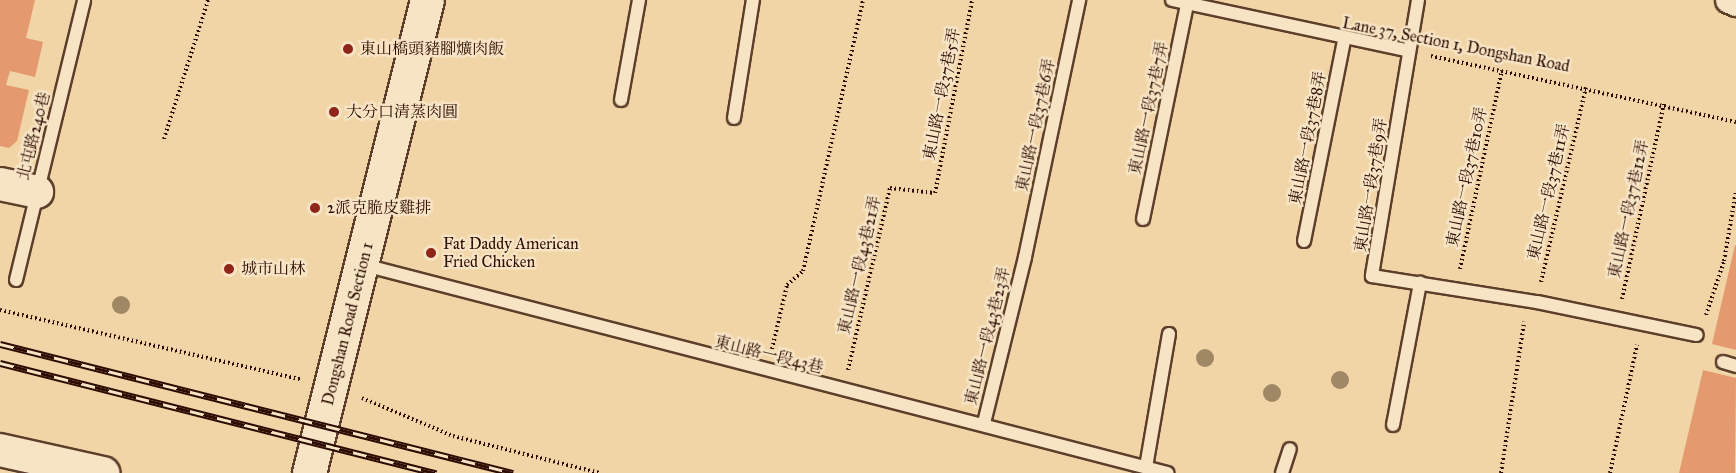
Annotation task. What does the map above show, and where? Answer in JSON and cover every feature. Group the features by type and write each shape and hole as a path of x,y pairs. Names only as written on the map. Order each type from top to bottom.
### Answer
{"main road":[{"name":"Dongshan Road Section 1","path":"315,471 427,0"}],"street":[{"path":"1729,0 1736,3"},
{"path":"0,184 37,192"},
{"path":"0,450 103,473"}],"lane":[{"name":"北屯路240巷","path":"16,280 84,0"},
{"path":"621,100 639,0"},
{"path":"734,118 753,0"},
{"name":"東山路一段37巷6弄","path":"1025,257 1079,0"},
{"name":"Lane 37, Section 1, Dongshan Road","path":"1172,0 1344,40 1409,51"},
{"path":"1409,51 1418,0"},
{"name":"東山路一段37巷7弄","path":"1143,219 1187,4"},
{"name":"東山路一段37巷8弄","path":"1304,241 1344,40"},
{"name":"東山路一段37巷9弄","path":"1409,51 1372,276 1420,283"},
{"name":"東山路一段43巷23弄","path":"984,423 1025,257"},
{"name":"東山路一段43巷","path":"364,265 766,373 984,423 1167,473"},
{"path":"1393,425 1420,283 1532,301 1697,335"},
{"path":"1146,467 1169,334"},
{"path":"1723,362 1736,366"},
{"path":"1282,473 1290,448"}],"path":[{"path":"164,139 208,0"},
{"path":"766,373 787,285 803,271 863,0"},
{"name":"東山路一段37巷5弄","path":"935,193 972,0"},
{"name":"Lane 37, Section 1, Dongshan Road","path":"1409,51 1736,120"},
{"name":"東山路一段37巷10弄","path":"1455,289 1502,70"},
{"name":"東山路一段37巷11弄","path":"1501,473 1532,301 1586,87"},
{"name":"東山路一段37巷12弄","path":"1617,319 1664,104"},
{"name":"東山路一段43巷21弄","path":"844,391 890,188 935,193"},
{"path":"1697,335 1715,296 1736,191"},
{"path":"1610,473 1641,324"}],"building":[{"path":"0,0 35,0 26,38 43,42 35,77 10,71 6,85 29,90 17,141 9,148 0,146"},
{"path":"1736,246 1736,350 1712,344"},
{"path":"1703,370 1736,378 1735,473 1679,473"}],"railway":[{"path":"0,344 513,473"},
{"path":"0,363 436,473"}],"place":[{"name":"東山橋頭豬腳爌肉飯","path":"348,49"},
{"name":"大分口清蒸肉圓","path":"334,112"},
{"name":"2派克脆皮雞排","path":"315,208"},
{"name":"Fat Daddy American Fried Chicken","path":"431,253"},
{"name":"城市山林","path":"229,269"}]}
